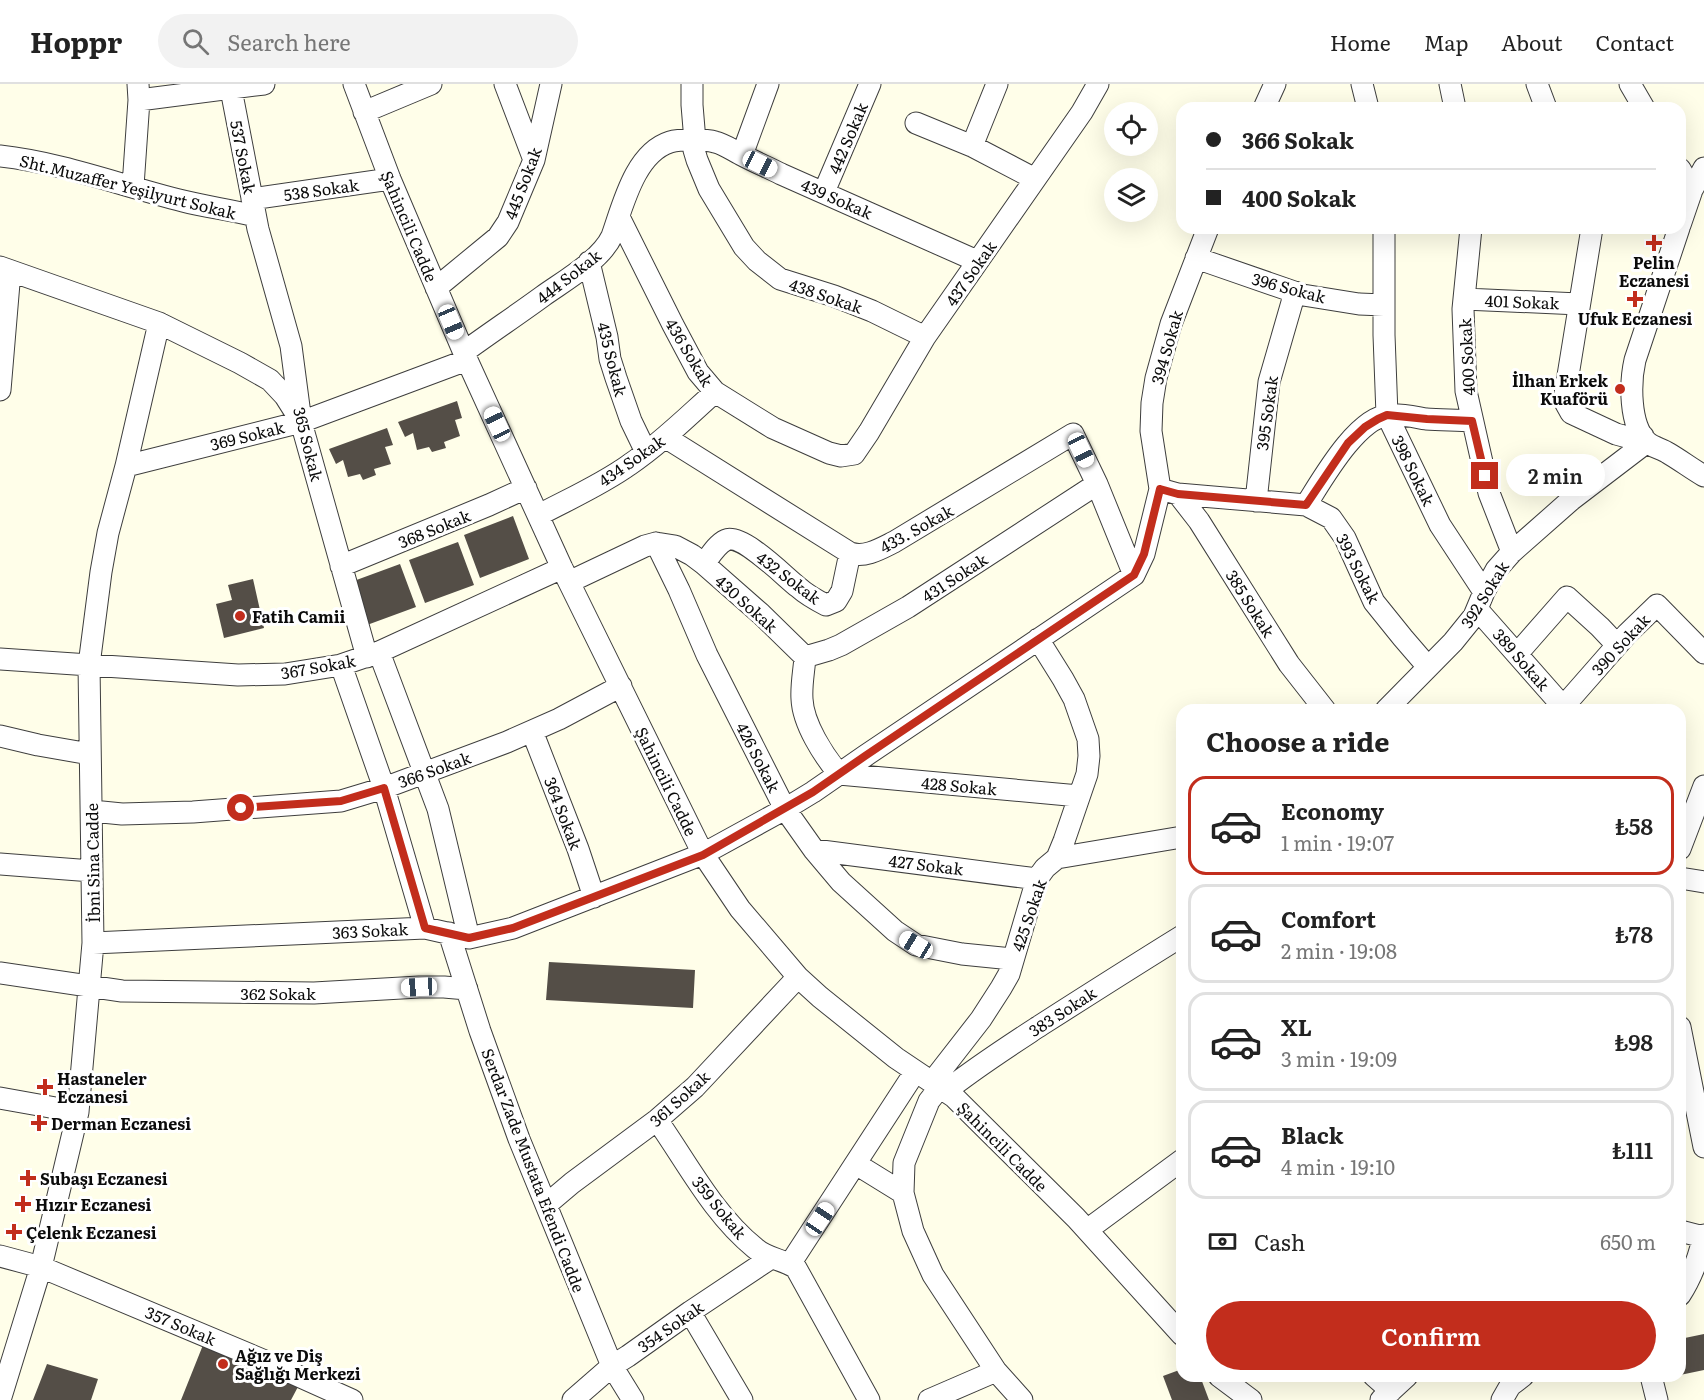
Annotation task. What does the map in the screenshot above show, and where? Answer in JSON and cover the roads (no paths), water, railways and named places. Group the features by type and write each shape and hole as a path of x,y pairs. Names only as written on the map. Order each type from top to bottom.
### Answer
{"street":[{"path":"133,186 139,92 264,84"},
{"name":"Şahincili Cadde","path":"354,84 390,179 466,356 566,575 703,855 740,909 798,977 896,1058 938,1086 1087,1230 1176,1328"},
{"path":"364,112 431,84"},
{"path":"505,84 534,160"},
{"name":"445 Sokak","path":"436,288 498,237 508,222 534,160 550,84"},
{"name":"438 Sokak","path":"692,84 696,160 709,189 744,247 780,279 872,311 925,337"},
{"path":"742,155 768,84"},
{"name":"442 Sokak","path":"824,192 870,84"},
{"path":"972,146 997,84"},
{"name":"437 Sokak","path":"841,456 854,454 860,446 925,337 1082,112 1098,84"},
{"path":"1267,102 1275,84"},
{"path":"1362,84 1366,102"},
{"path":"1450,84 1454,102"},
{"path":"1537,84 1544,102"},
{"path":"1630,84 1640,102"},
{"name":"537 Sokak","path":"231,87 255,215"},
{"path":"916,123 972,146 1035,179"},
{"name":"439 Sokak","path":"695,141 706,140 718,143 978,261"},
{"name":"444 Sokak","path":"466,356 589,262 609,242 631,182 654,150 669,142 695,141"},
{"name":"Sht.Muzaffer Yeşilyurt Sokak","path":"0,156 57,167 184,201 255,215"},
{"path":"1686,190 1704,168"},
{"name":"538 Sokak","path":"255,215 390,179"},
{"name":"365 Sokak","path":"255,215 291,346 301,422 341,566 373,655 438,809 459,935"},
{"name":"436 Sokak","path":"619,217 698,372 715,392 773,428 841,456"},
{"name":"394 Sokak","path":"1134,575 1169,492 1152,431 1152,403 1156,378 1171,324 1206,234"},
{"name":"398 Sokak","path":"1384,234 1387,415 1440,525 1481,600"},
{"name":"400 Sokak","path":"1470,234 1463,309 1466,391 1489,493 1512,552"},
{"path":"1591,234 1565,394 1566,404 1571,413 1616,434 1645,439"},
{"path":"1678,234 1635,360 1631,395 1637,427 1645,439 1704,476"},
{"name":"396 Sokak","path":"1196,258 1295,292 1359,304 1384,305"},
{"name":"435 Sokak","path":"589,262 610,359 626,410 646,452"},
{"path":"0,390 3,270 159,323 240,363 270,380 285,396 301,422"},
{"name":"395 Sokak","path":"1256,501 1269,381 1295,292"},
{"name":"401 Sokak","path":"1464,299 1579,303"},
{"name":"İbni Sina Cadde","path":"0,1400 41,1267 78,1112 93,943 89,665 108,533 159,323"},
{"name":"369 Sokak","path":"126,466 301,422 466,356"},
{"name":"434 Sokak","path":"539,515 604,481 629,465 665,437 715,392"},
{"path":"1169,492 1306,505 1348,443 1365,427 1387,415 1472,421"},
{"name":"433. Sokak","path":"850,553 858,556 867,554 894,542 1074,434 1097,484"},
{"path":"665,437 850,553"},
{"name":"392 Sokak","path":"1392,704 1453,642 1474,616 1496,570 1512,552 1645,439"},
{"path":"1097,484 1134,575"},
{"name":"431 Sokak","path":"805,657 841,645 908,607 1097,484"},
{"name":"368 Sokak","path":"341,566 526,488"},
{"name":"385 Sokak","path":"1169,492 1199,521 1289,664 1320,704"},
{"name":"393 Sokak","path":"1306,505 1331,518 1345,538 1374,602 1428,667"},
{"name":"432 Sokak","path":"704,564 719,545 727,539 735,539 814,599 826,605 836,601 842,591 850,553"},
{"path":"566,575 656,543"},
{"name":"430 Sokak","path":"656,543 675,546 704,564 761,614 805,657"},
{"name":"426 Sokak","path":"656,543 707,655 785,809 814,850 841,882 895,931 916,945 962,954 1012,959"},
{"name":"367 Sokak","path":"0,659 238,675 285,674 341,665 373,655 566,575"},
{"name":"363 Sokak","path":"93,943 425,928 459,935 513,928 703,855 785,809 1134,575"},
{"path":"1517,654 1567,597 1617,645"},
{"name":"389 Sokak","path":"1481,600 1517,654 1561,704"},
{"name":"390 Sokak","path":"1568,704 1617,645 1657,605 1704,653"},
{"name":"425 Sokak","path":"938,1086 1008,974 1037,879 1057,858 1087,774 1088,739 1074,699 1038,639"},
{"path":"805,657 801,701 805,718 829,762 839,774"},
{"path":"341,665 384,788 425,928"},
{"name":"366 Sokak","path":"92,812 122,814 193,812 341,801 384,788 532,731 621,687"},
{"name":"364 Sokak","path":"532,731 574,837 594,897"},
{"path":"0,736 90,754"},
{"name":"428 Sokak","path":"839,774 1079,796"},
{"path":"1686,833 1704,786"},
{"path":"1057,858 1176,838"},
{"name":"427 Sokak","path":"814,850 1037,879"},
{"path":"0,864 92,871"},
{"path":"1686,879 1704,882"},
{"name":"Serdar Zade Mustata Efendi Cadde","path":"459,935 467,989 512,1118 612,1365 633,1400"},
{"name":"383 Sokak","path":"938,1086 963,1077 1103,984 1176,940"},
{"name":"362 Sokak","path":"0,974 122,991 314,993 444,987 467,989"},
{"name":"361 Sokak","path":"546,1204 657,1120 695,1087 798,977"},
{"path":"1686,1081 1688,1099 1704,1147"},
{"path":"938,1086 929,1101 904,1163 903,1193 913,1231 933,1275 996,1371 1023,1400"},
{"name":"354 Sokak","path":"573,1400 612,1365 690,1312 781,1261 856,1164 938,1086"},
{"path":"0,1098 78,1112"},
{"name":"359 Sokak","path":"657,1120 718,1210 735,1230 756,1250 781,1261 800,1274 869,1400"},
{"path":"856,1164 903,1193"},
{"path":"1087,1230 1176,1164"},
{"path":"1686,1232 1704,1236 1686,1286"},
{"name":"357 Sokak","path":"0,1256 41,1267 265,1361 322,1394 352,1400"},
{"path":"690,1312 742,1400"},
{"path":"930,1400 996,1371"},
{"path":"1227,1382 1251,1400"},
{"path":"1378,1382 1386,1395 1400,1382"},
{"path":"1502,1400 1510,1386 1515,1382"},
{"path":"1652,1382 1657,1400"}],"place":[{"name":"Pelin Eczanesi","path":"1654,243"},
{"name":"Ufuk Eczanesi","path":"1635,299"},
{"name":"İlhan Erkek Kuaförü","path":"1620,389"},
{"name":"Fatih Camii","path":"240,616"},
{"name":"Hastaneler Eczanesi","path":"45,1087"},
{"name":"Derman Eczanesi","path":"39,1123"},
{"name":"Subaşı Eczanesi","path":"28,1178"},
{"name":"Hızır Eczanesi","path":"23,1204"},
{"name":"Çelenk Eczanesi","path":"14,1232"},
{"name":"Ağız ve Diş Sağlığı Merkezi","path":"223,1364"}]}
